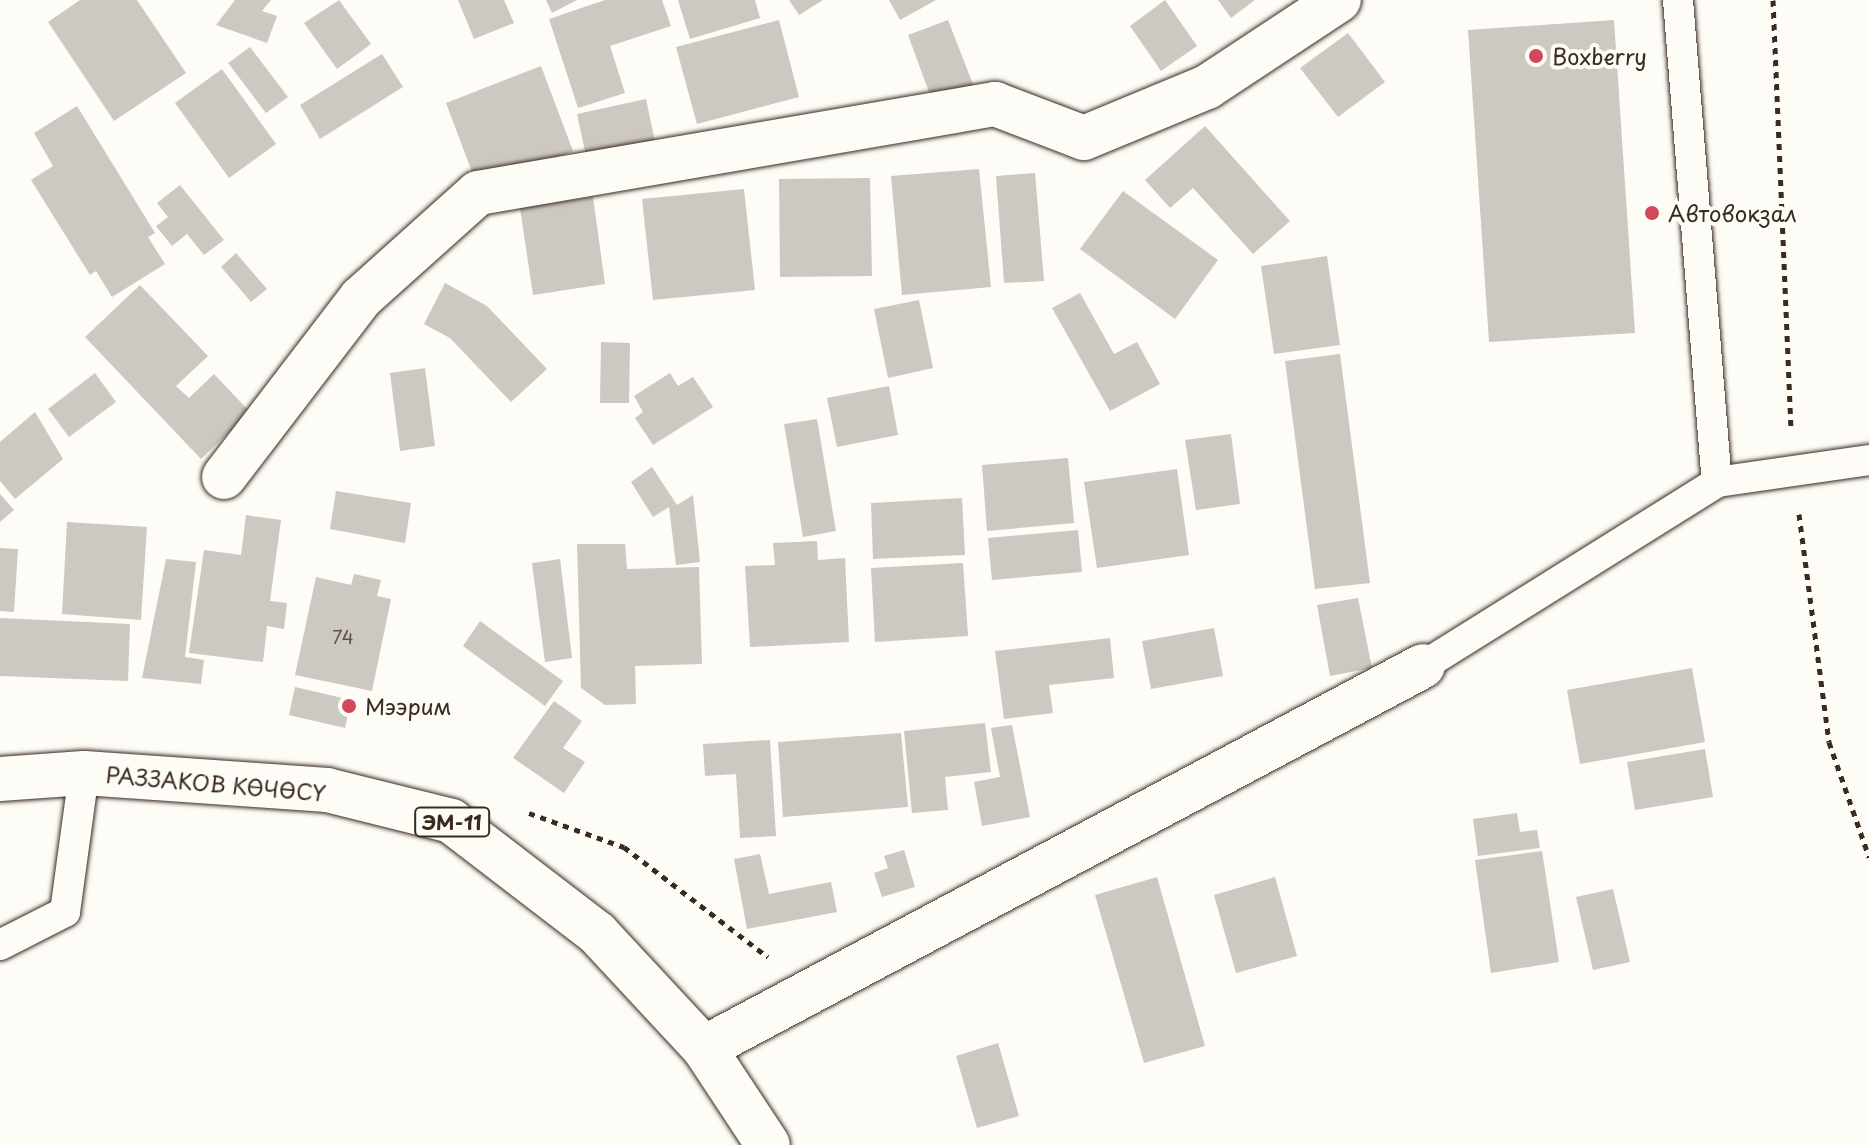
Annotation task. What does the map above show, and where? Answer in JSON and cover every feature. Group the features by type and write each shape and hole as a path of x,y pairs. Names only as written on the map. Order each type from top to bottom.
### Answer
{"main road":[{"path":"224,477 361,298 478,193 995,104 1084,138 1207,87 1339,0"},
{"path":"704,1048 1423,666"},
{"name":"РАЗЗАКОВ КӨЧӨСҮ","path":"0,779 84,773 327,790 451,821 597,933 704,1048 768,1145"}],"lane":[{"path":"1678,0 1717,482"},
{"path":"1423,666 1717,482 1869,460"},
{"path":"0,945 65,912 84,773"}],"building":[{"path":"80,0 137,0 186,73 114,121 48,22"},
{"path":"235,0 271,0 262,11 277,16 267,43 216,25"},
{"path":"339,0 371,44 337,69 304,23"},
{"path":"458,0 504,0 514,23 474,39"},
{"path":"546,0 577,0 552,13"},
{"path":"605,0 662,0 671,26 610,46 625,93 578,108 549,19"},
{"path":"678,0 755,0 760,18 690,39"},
{"path":"789,0 823,0 799,15"},
{"path":"889,0 936,0 900,20"},
{"path":"1165,0 1197,46 1161,71 1130,26"},
{"path":"1218,0 1255,0 1231,18"},
{"path":"779,20 799,97 697,124 676,47"},
{"path":"948,20 974,87 933,103 908,35"},
{"path":"1614,20 1635,333 1489,342 1468,30"},
{"path":"1348,33 1385,82 1338,117 1300,68"},
{"path":"250,47 288,97 266,113 228,63"},
{"path":"382,54 403,87 320,139 300,105"},
{"path":"541,66 573,151 478,188 446,103"},
{"path":"222,69 276,144 229,178 175,103"},
{"path":"646,99 657,151 588,165 577,114"},
{"path":"77,106 155,233 148,237 165,264 112,297 96,271 90,275 31,180 53,166 34,133"},
{"path":"1205,126 1290,221 1253,254 1193,188 1170,208 1145,180"},
{"path":"979,169 991,287 902,295 891,176"},
{"path":"1035,173 1044,281 1004,283 996,176"},
{"path":"870,178 872,276 780,277 779,179"},
{"path":"180,185 224,240 204,255 187,234 172,246 156,226 168,217 157,203"},
{"path":"744,189 755,290 653,300 642,199"},
{"path":"1123,191 1218,260 1175,319 1080,249"},
{"path":"593,197 605,284 533,295 520,208"},
{"path":"236,253 267,289 251,302 221,267"},
{"path":"1327,256 1340,345 1274,354 1261,266"},
{"path":"445,283 487,306 547,369 511,402 450,338 424,324"},
{"path":"140,285 208,356 176,386 189,398 214,374 250,412 201,459 85,337"},
{"path":"1080,293 1114,354 1137,342 1160,384 1110,411 1052,308"},
{"path":"919,300 933,368 888,378 874,309"},
{"path":"601,342 630,343 629,403 600,403"},
{"path":"1340,354 1370,583 1315,589 1285,361"},
{"path":"425,368 435,446 400,451 390,373"},
{"path":"95,373 116,402 69,437 48,409"},
{"path":"670,373 678,386 693,377 713,407 653,445 635,418 643,412 634,396"},
{"path":"889,386 898,435 837,447 827,398"},
{"path":"35,412 63,459 15,499 0,481 0,442"},
{"path":"817,419 836,531 803,537 784,424"},
{"path":"1231,434 1240,504 1196,510 1185,440"},
{"path":"1068,458 1074,523 987,531 982,465"},
{"path":"652,467 677,505 693,495 700,562 676,565 669,507 653,517 631,482"},
{"path":"1177,469 1189,555 1097,568 1084,482"},
{"path":"336,491 411,503 405,543 330,529"},
{"path":"0,494 14,510 0,522"},
{"path":"962,498 965,555 873,559 871,503"},
{"path":"246,515 281,520 270,601 287,603 284,629 267,626 263,662 189,653 204,550 241,555"},
{"path":"67,522 147,527 141,620 62,614"},
{"path":"1078,530 1082,572 992,580 988,538"},
{"path":"817,541 818,560 845,558 849,642 750,647 745,566 775,565 773,543"},
{"path":"577,544 625,544 627,569 699,567 702,664 635,666 636,704 605,705 581,688"},
{"path":"0,548 18,549 14,612 0,611"},
{"path":"166,559 196,562 185,657 204,660 201,684 142,678"},
{"path":"560,559 572,658 545,662 532,563"},
{"path":"963,563 968,636 875,642 871,568"},
{"path":"354,574 381,580 377,596 391,599 372,691 295,675 316,577 351,585"},
{"path":"1358,598 1372,668 1330,676 1317,605"},
{"path":"0,618 130,624 128,681 0,676"},
{"path":"480,621 563,681 545,706 463,646"},
{"path":"1214,628 1223,676 1151,689 1142,641"},
{"path":"1110,638 1114,678 1049,685 1053,713 1004,719 995,651"},
{"path":"1692,668 1705,742 1580,764 1567,690"},
{"path":"295,687 351,700 345,728 289,715"},
{"path":"554,701 582,721 563,748 585,762 564,793 513,758"},
{"path":"985,723 991,772 945,777 948,810 912,813 904,731"},
{"path":"1012,725 1030,817 982,826 974,782 1000,777 991,728"},
{"path":"901,733 908,807 783,817 778,742"},
{"path":"770,740 776,836 740,838 736,774 705,776 703,744"},
{"path":"1705,749 1713,797 1635,810 1627,762"},
{"path":"1517,813 1520,832 1537,830 1540,848 1478,856 1473,819"},
{"path":"904,850 915,887 882,897 874,873 888,868 884,856"},
{"path":"1542,851 1559,962 1491,973 1475,860"},
{"path":"760,854 769,894 831,882 837,912 747,929 734,859"},
{"path":"1157,877 1205,1046 1144,1063 1095,895"},
{"path":"1275,877 1297,956 1236,973 1214,895"},
{"path":"1613,889 1630,962 1593,970 1576,897"},
{"path":"998,1043 1019,1116 977,1128 956,1056"}],"place":[{"name":"Boxberry","path":"1536,56"},
{"name":"Автовокзал","path":"1652,213"},
{"name":"Мээрим","path":"349,706"}]}
